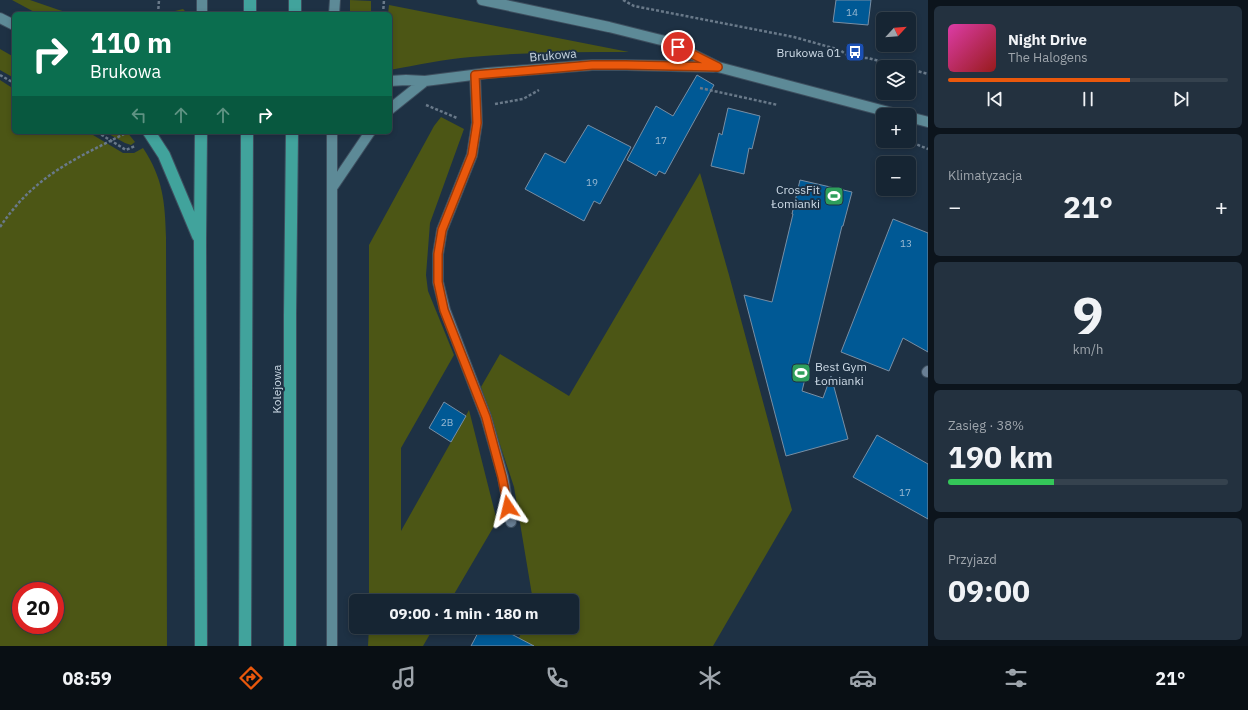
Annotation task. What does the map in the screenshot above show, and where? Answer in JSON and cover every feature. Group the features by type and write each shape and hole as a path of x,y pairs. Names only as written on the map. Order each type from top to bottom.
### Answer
{"highway":[{"path":"250,0 250,12"},
{"path":"295,0 295,12"},
{"path":"150,134 164,155 200,240"},
{"path":"201,134 201,646"},
{"path":"245,646 247,134"},
{"name":"Kolejowa","path":"290,646 290,315 292,134"}],"street":[{"path":"202,0 202,12"},
{"path":"334,12 335,0"},
{"name":"Brukowa","path":"482,0 609,27 665,41 718,67 876,109"},
{"path":"0,18 12,25"},
{"name":"Brukowa","path":"392,81 425,81 475,75 592,65 718,67"},
{"path":"392,107 425,81"},
{"path":"916,119 928,122"},
{"path":"332,134 332,646"},
{"path":"332,188 369,134"}],"lane":[{"path":"475,75 477,117 472,155 442,230 438,254 438,282 444,310 486,417 502,477 511,522"}],"path":[{"path":"158,12 159,0"},
{"path":"382,12 384,0"},
{"path":"623,0 634,6 794,37 840,50 847,55 876,60"},
{"path":"916,71 928,74"},
{"path":"0,75 12,82"},
{"path":"698,87 782,106"},
{"path":"420,109 426,105 458,118 489,115 491,105 523,99 540,89"},
{"path":"100,134 126,150 140,144"},
{"path":"0,227 10,212 27,193 47,176 68,163 124,134"},
{"path":"916,144 928,149"}],"green space":[{"path":"12,0 30,0 66,12 34,12"},
{"path":"350,0 371,1 371,12 350,12"},
{"path":"389,5 629,52 491,55 430,62 392,70 392,12 388,12"},
{"path":"183,9 186,12 171,12"},
{"path":"0,49 12,56 12,77 0,70"},
{"path":"0,80 12,88 12,134 91,134 123,153 134,153 143,148 155,170 162,191 166,237 167,646 0,646"},
{"path":"441,117 464,129 430,223 426,275 428,291 454,355 401,448 401,531 469,410 497,521 454,594 369,594 369,245 434,126"},
{"path":"109,134 129,134 135,142 131,145"},
{"path":"700,173 792,510 713,646 514,646 521,634 579,634 579,594 532,594 514,487 481,387 500,354 569,396"},
{"path":"369,634 430,634 423,646 368,646"}],"building":[{"path":"836,0 871,0 868,25 833,22"},
{"path":"697,75 714,85 665,174 659,171 656,176 627,160 656,106 673,116"},
{"path":"728,108 760,116 752,149 749,148 744,174 711,166 719,133 722,135"},
{"path":"588,125 631,147 600,204 594,201 584,221 525,189 545,153 565,163"},
{"path":"800,180 852,192 842,226 802,391 823,398 831,376 848,439 786,456 744,295 772,302"},
{"path":"893,219 928,233 928,352 903,338 889,371 841,352"},
{"path":"444,402 466,416 451,442 429,428"},
{"path":"877,435 928,464 928,519 853,477"},
{"path":"477,634 511,634 534,646 471,646"}],"place":[{"name":"Brukowa 01","path":"855,52"},
{"name":"CrossFit Łomianki","path":"834,196"},
{"name":"Best Gym Łomianki","path":"801,373"}],"route":[{"path":"508,507 502,477 486,417 444,310 438,282 438,254 442,230 472,155 477,123 475,75 592,65 718,67 678,47"}]}
